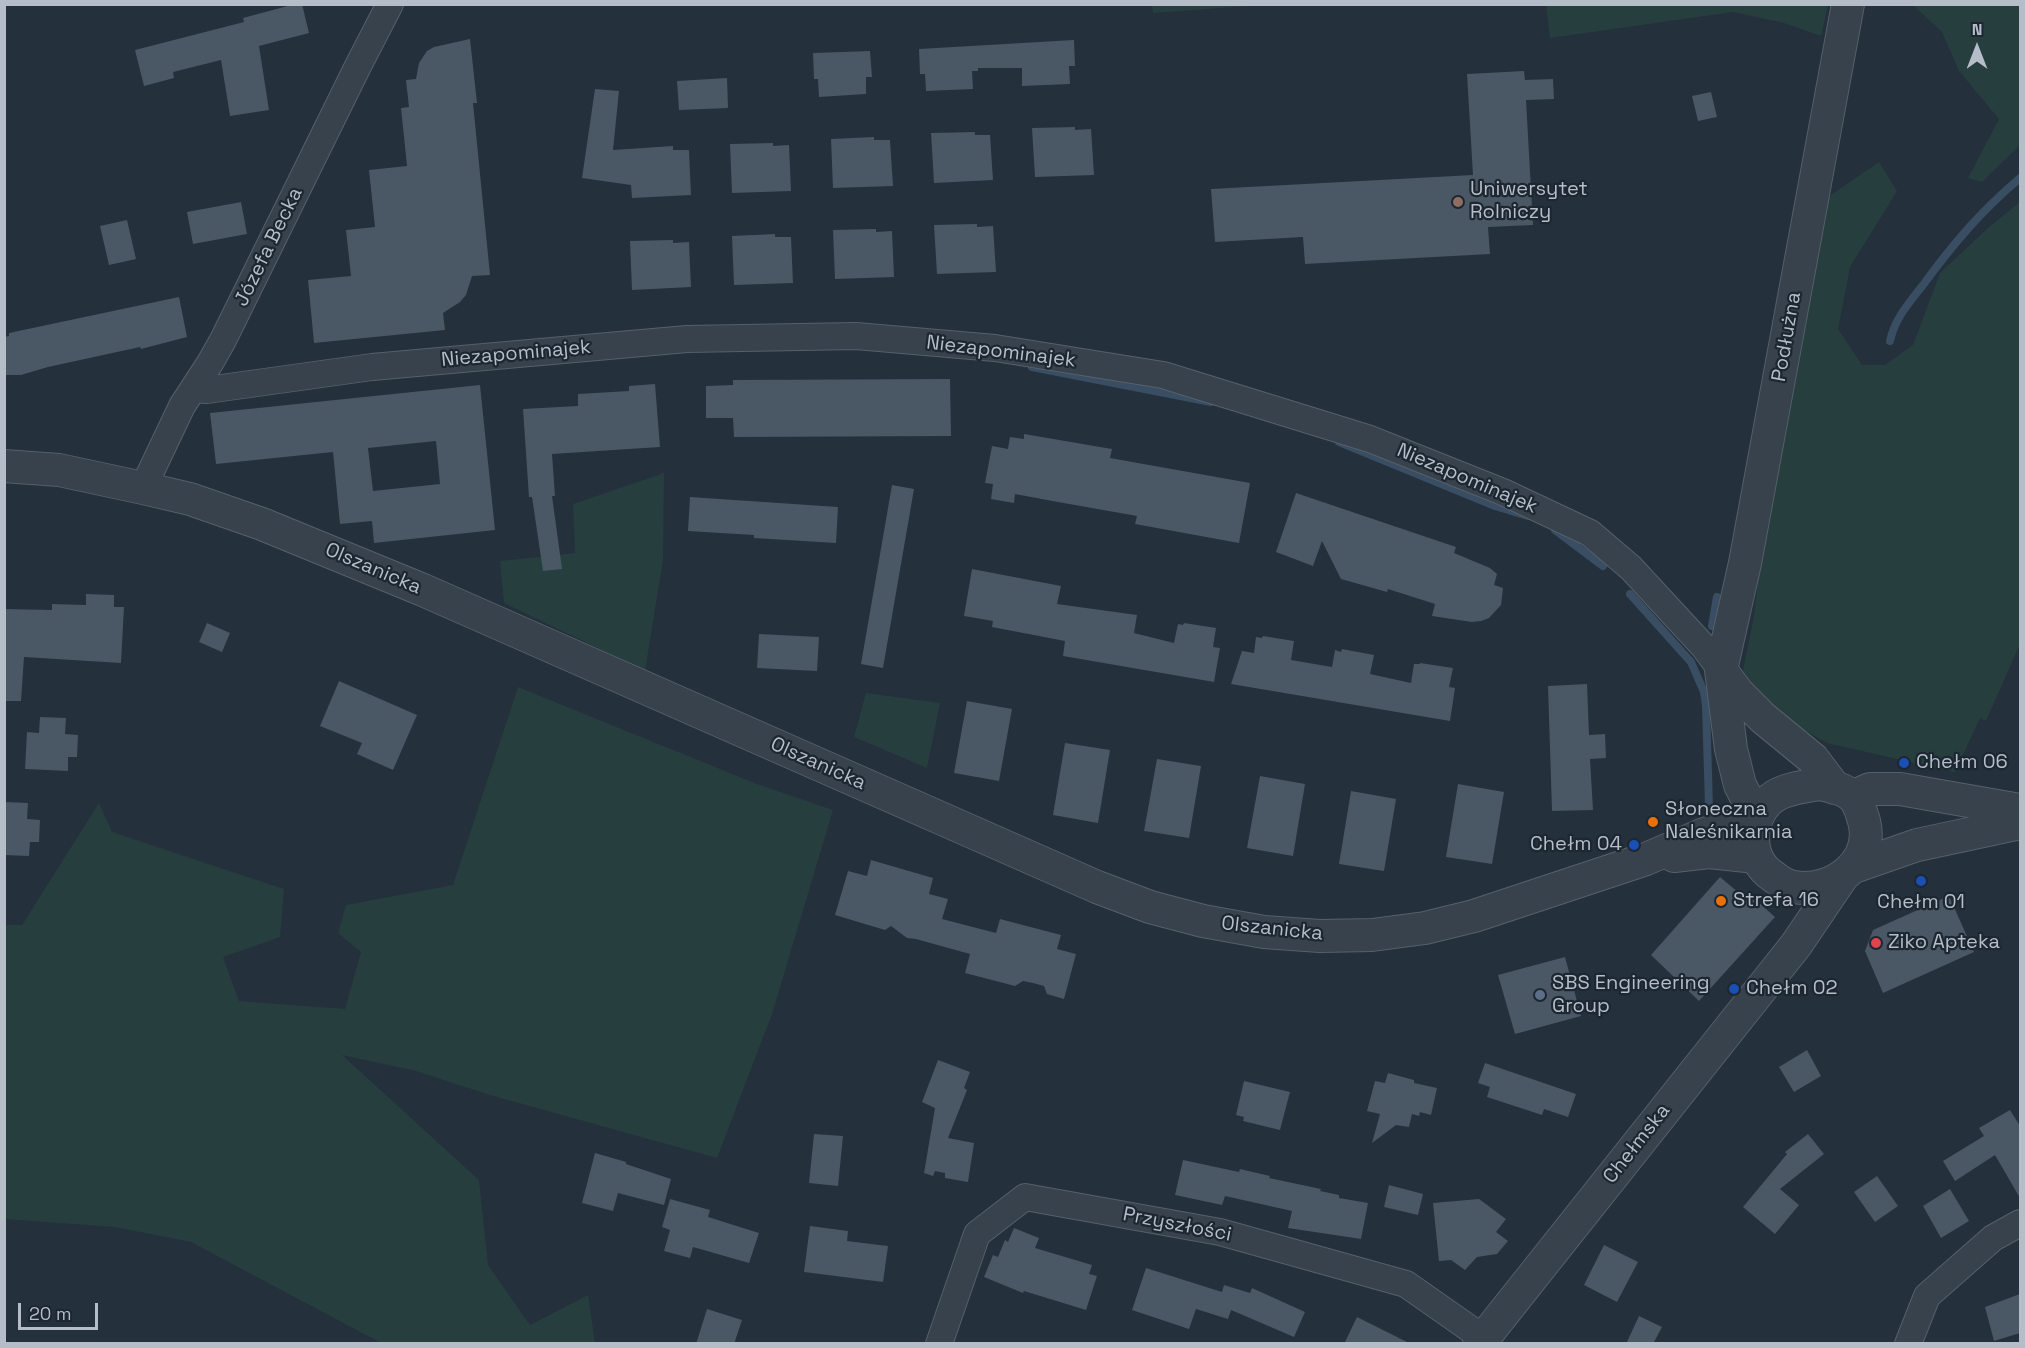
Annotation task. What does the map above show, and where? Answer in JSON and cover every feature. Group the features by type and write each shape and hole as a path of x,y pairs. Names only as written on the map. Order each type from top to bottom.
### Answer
{"street":[{"name":"Józefa Becka","path":"143,488 183,406 223,340 390,4"},
{"name":"Podłużna","path":"1756,820 1740,785 1731,748 1721,670 1745,562 1848,4"},
{"name":"Niezapominajek","path":"194,389 207,390 372,367 678,340 856,336 995,348 1164,375 1370,439 1503,492 1590,533 1631,568 1704,647 1721,670"},
{"name":"Olszanicka","path":"4,466 59,470 143,488 201,503 262,524 423,590 1097,887 1149,907 1203,921 1264,932 1320,936 1372,935 1425,928 1474,916 1646,859 1704,834 1756,820"},
{"path":"1721,670 1738,693 1771,725 1813,759 1862,814 1866,828 1863,849 1848,872"},
{"path":"2020,810 1900,789 1844,792 1819,784 1790,789 1774,796 1762,807 1752,833 1756,857 1762,868 1791,887 1804,888 1818,886 1917,845 2020,823"},
{"name":"Olszanicka","path":"1646,859 1709,852 1756,857"},
{"name":"Chełmska","path":"1481,1341 1796,945 1848,872"},
{"path":"1779,880 1796,901 1800,918 1796,945"},
{"name":"Przyszłości","path":"939,1344 977,1234 1025,1197 1220,1232 1406,1284 1481,1341"},
{"path":"1908,1344 1927,1296 1993,1238 2020,1223"}],"green space":[{"path":"1152,4 1262,4 1262,5 1153,13"},
{"path":"1546,4 1828,5 1821,36 1784,23 1733,12 1550,38"},
{"path":"1913,5 2020,5 2020,145 1982,182 1968,178 1999,119 1959,71 1942,32"},
{"path":"1879,162 1897,191 1850,267 1838,329 1862,365 1885,365 1913,345 1940,273 1989,227 2020,202 2020,644 1986,721 1980,718 1955,772 1827,743 1790,722 1742,676 1754,616 1767,500 1828,197"},
{"path":"664,473 663,560 645,671 504,603 500,561 575,553 573,504"},
{"path":"518,687 757,784 833,810 772,1014 717,1158 490,1095 416,1071 342,1055 479,1180 488,1265 530,1325 588,1295 595,1343 381,1343 191,1242 115,1227 5,1219 5,925 22,925 99,803 112,832 284,889 280,937 223,957 239,1001 345,1009 361,952 338,933 346,905 453,885"},
{"path":"866,693 940,703 927,768 854,737"}],"building":[{"path":"302,4 309,33 259,46 269,110 230,116 221,60 173,72 174,78 144,86 135,50 244,22 243,18"},
{"path":"470,39 477,103 473,103 490,275 472,276 466,295 460,302 443,313 445,330 314,343 308,280 351,276 346,230 375,227 369,170 407,166 401,108 409,107 406,80 416,79 419,63 427,51 434,47"},
{"path":"1074,40 1075,66 1069,66 1070,84 1022,86 1022,68 978,68 978,71 972,71 973,89 926,91 925,74 920,74 919,49"},
{"path":"870,51 872,77 866,77 866,94 819,97 818,79 814,79 813,53"},
{"path":"1524,71 1525,80 1553,79 1554,99 1526,100 1533,225 1488,227 1490,254 1305,264 1303,237 1215,242 1211,189 1473,175 1467,74"},
{"path":"727,78 728,108 679,110 677,81"},
{"path":"595,89 619,91 613,150 673,146 673,150 689,150 691,195 632,198 631,185 582,178"},
{"path":"1711,92 1717,117 1698,121 1692,96"},
{"path":"1075,127 1075,130 1091,129 1094,175 1035,177 1032,128"},
{"path":"975,132 975,135 990,135 993,180 934,183 931,133"},
{"path":"874,137 874,140 890,140 893,186 833,188 831,139"},
{"path":"773,143 773,146 789,145 791,191 732,193 730,144"},
{"path":"241,202 247,234 193,244 187,212"},
{"path":"127,220 136,259 109,265 100,226"},
{"path":"977,224 977,227 993,226 996,272 937,274 934,225"},
{"path":"876,229 876,232 892,231 894,277 835,279 833,230"},
{"path":"775,234 775,237 791,237 793,283 734,285 732,236"},
{"path":"673,240 673,243 689,242 691,287 632,290 630,241"},
{"path":"179,297 187,337 21,375 4,375 4,337 9,336 9,333"},
{"path":"950,379 951,436 734,437 733,418 706,418 706,386 733,385 733,380"},
{"path":"655,384 660,447 552,454 555,496 552,496 562,569 543,571 532,497 529,497 523,409 578,406 578,394 629,391 629,386"},
{"path":"480,385 495,530 374,543 372,521 340,524 333,452 216,464 210,413","holes":["436,441 440,484 373,491 368,448"]},
{"path":"1024,434 1112,449 1110,458 1250,483 1239,543 1135,524 1137,516 1015,494 1014,503 991,499 993,484 985,483 992,446 1008,449 1010,437 1024,439"},
{"path":"892,485 914,489 883,668 861,664"},
{"path":"1296,493 1456,547 1454,553 1490,568 1497,574 1494,585 1503,588 1501,605 1489,618 1481,621 1472,622 1432,616 1435,604 1388,589 1387,592 1341,579 1322,541 1313,566 1276,552"},
{"path":"690,497 838,507 836,543 688,531"},
{"path":"972,569 1061,586 1057,604 1137,615 1134,633 1174,643 1178,624 1216,628 1213,647 1220,648 1214,682 1063,656 1065,641 992,627 993,621 964,616"},
{"path":"86,594 114,595 114,607 124,607 121,663 24,657 21,701 4,701 4,609 52,610 52,604 86,605"},
{"path":"207,623 230,633 222,652 199,642"},
{"path":"759,634 819,637 817,671 757,668"},
{"path":"1263,636 1294,641 1291,660 1332,667 1335,650 1341,652 1342,649 1374,655 1370,674 1411,683 1414,664 1453,668 1449,687 1455,688 1450,721 1231,684 1242,651 1254,653 1256,637 1262,638"},
{"path":"339,681 417,715 393,770 357,754 362,743 320,726"},
{"path":"1587,684 1589,735 1605,734 1606,758 1590,759 1593,810 1552,811 1548,686"},
{"path":"967,701 1012,709 999,781 954,773"},
{"path":"40,717 66,718 65,734 78,735 77,757 68,757 68,771 25,769 27,732 39,733"},
{"path":"1065,743 1110,750 1098,823 1053,815"},
{"path":"1157,759 1201,766 1189,838 1144,831"},
{"path":"1260,776 1305,784 1293,856 1247,848"},
{"path":"1458,784 1504,792 1492,864 1446,857"},
{"path":"1351,791 1396,799 1384,871 1339,864"},
{"path":"4,802 28,803 27,819 40,820 39,842 30,842 29,856 4,855"},
{"path":"871,860 933,878 929,894 948,899 942,919 996,933 1000,919 1061,935 1057,949 1076,954 1064,999 1047,994 1044,986 1033,983 1023,981 1015,986 965,973 970,954 907,938 891,926 885,930 835,915 848,871 867,876"},
{"path":"1720,877 1745,898 1749,894 1775,917 1699,1001 1651,955"},
{"path":"1949,896 1974,952 1883,993 1865,951 1873,930"},
{"name":"SBS Engineering Group","path":"1565,957 1581,1016 1515,1034 1498,975"},
{"path":"1807,1050 1821,1076 1794,1092 1779,1067"},
{"path":"938,1060 970,1072 964,1088 967,1090 948,1138 974,1143 968,1182 945,1178 945,1173 935,1171 933,1176 924,1173 935,1108 922,1102"},
{"path":"1485,1063 1576,1094 1568,1117 1544,1109 1542,1115 1487,1097 1490,1087 1478,1083"},
{"path":"1388,1073 1414,1080 1414,1083 1437,1088 1431,1115 1420,1112 1419,1116 1412,1114 1409,1127 1396,1125 1372,1143 1380,1114 1367,1111 1375,1081 1385,1083"},
{"path":"1244,1081 1290,1092 1280,1130 1243,1121 1244,1117 1236,1115"},
{"path":"2010,1110 2020,1126 2020,1198 1995,1155 1955,1181 1943,1161 1984,1136 1979,1128"},
{"path":"814,1134 843,1136 838,1186 809,1183"},
{"path":"1808,1134 1824,1154 1780,1189 1799,1205 1775,1234 1743,1207 1787,1154 1785,1152"},
{"path":"595,1153 671,1179 664,1205 618,1193 613,1211 582,1203"},
{"path":"1183,1160 1239,1172 1240,1169 1321,1189 1320,1191 1339,1195 1339,1198 1368,1203 1361,1239 1288,1228 1292,1211 1225,1196 1222,1205 1175,1195"},
{"path":"1877,1176 1898,1206 1875,1222 1854,1192"},
{"path":"1389,1185 1423,1194 1418,1215 1384,1207"},
{"path":"1950,1189 1969,1221 1941,1238 1923,1206"},
{"path":"670,1199 710,1210 708,1217 759,1233 749,1263 693,1247 690,1258 664,1251 670,1230 662,1227"},
{"path":"1479,1199 1506,1219 1496,1232 1508,1241 1497,1254 1477,1257 1465,1270 1451,1260 1439,1261 1433,1203"},
{"path":"810,1226 848,1231 847,1241 888,1246 883,1282 804,1272"},
{"path":"1014,1228 1039,1238 1035,1248 1092,1265 1089,1274 1097,1276 1086,1310 1024,1291 1023,1293 984,1277 993,1255 998,1257 1005,1240 1008,1242"},
{"path":"1604,1245 1638,1262 1617,1302 1584,1285"},
{"path":"1146,1268 1222,1292 1224,1285 1250,1293 1252,1288 1305,1312 1294,1337 1231,1310 1228,1319 1196,1309 1189,1329 1132,1310"},
{"path":"2020,1294 2020,1333 1994,1341 1985,1307"},
{"path":"707,1309 742,1320 734,1344 696,1344"},
{"path":"1639,1316 1662,1327 1653,1344 1626,1344"},
{"path":"1357,1317 1411,1344 1344,1344"}],"waterway":[{"path":"1890,341 1903,311 1945,256 1968,228 2020,178"},
{"path":"1032,367 1211,402"},
{"path":"1339,442 1495,506 1528,516"},
{"path":"1555,530 1603,566"},
{"path":"1630,594 1691,662 1704,692 1709,807"},
{"path":"1712,626 1717,597"}],"place":[{"name":"Uniwersytet Rolniczy","path":"1458,202"},
{"name":"Chełm 06","path":"1904,763"},
{"name":"Słoneczna Naleśnikarnia","path":"1653,822"},
{"name":"Chełm 04","path":"1634,845"},
{"name":"Chełm 01","path":"1921,881"},
{"name":"Strefa 16","path":"1721,901"},
{"name":"Ziko Apteka","path":"1876,943"},
{"name":"Chełm 02","path":"1734,989"},
{"name":"SBS Engineering Group","path":"1540,995"}]}
